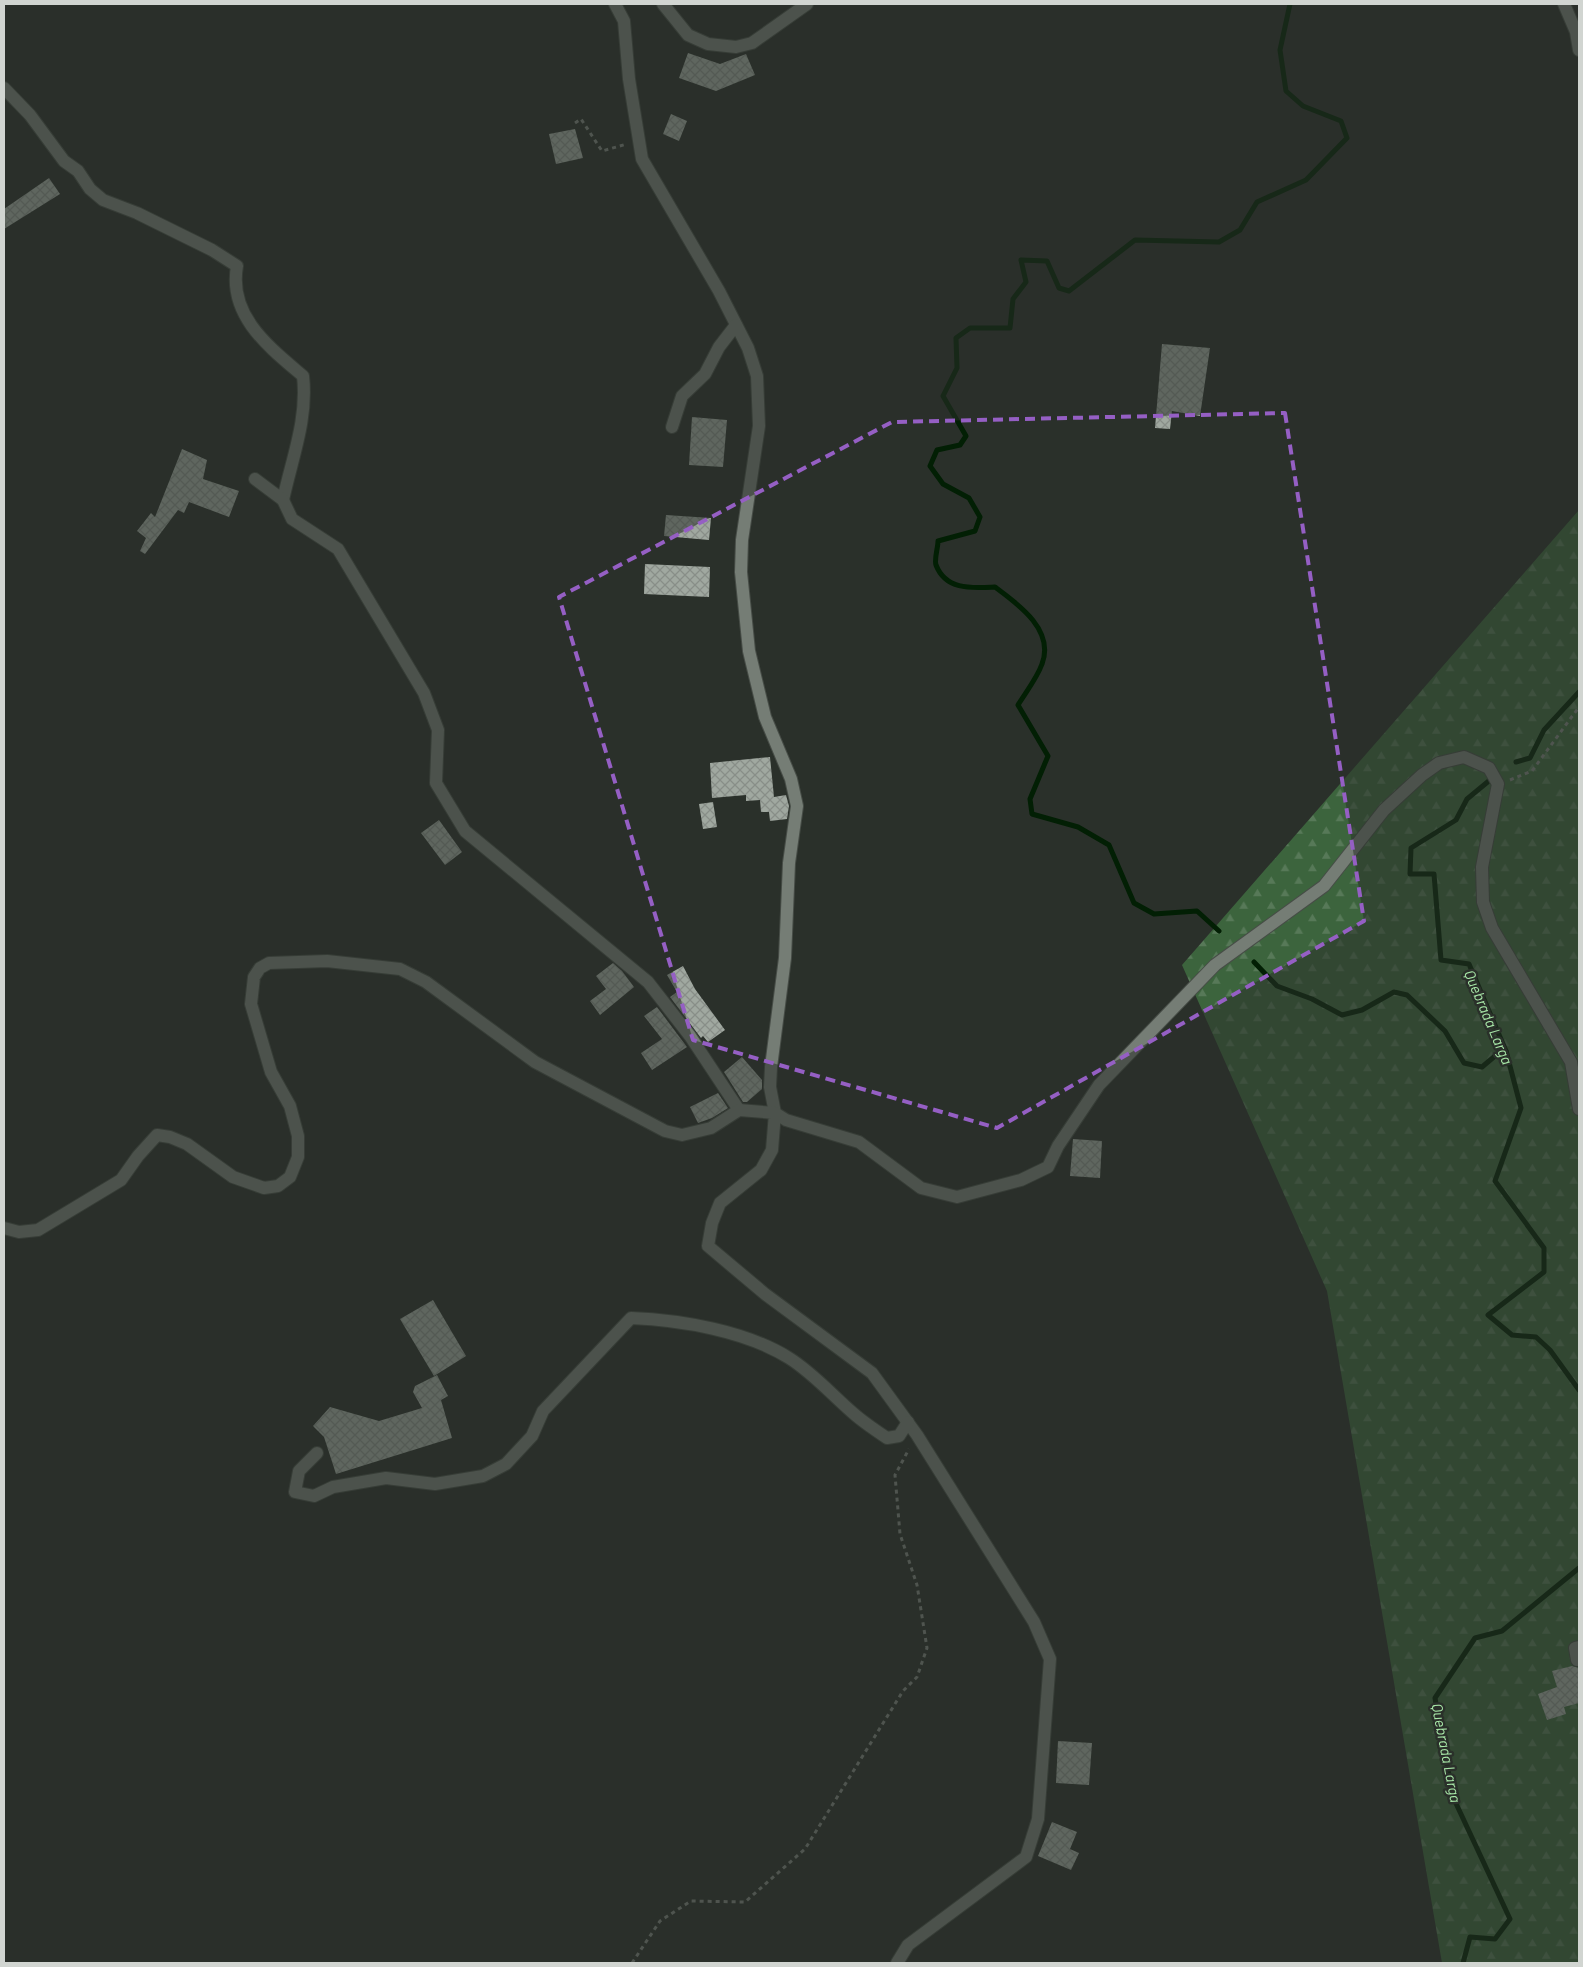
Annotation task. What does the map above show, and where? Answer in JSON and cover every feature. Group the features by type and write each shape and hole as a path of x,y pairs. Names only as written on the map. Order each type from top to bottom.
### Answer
{"street":[{"path":"615,4 624,21 638,143 642,159 736,325 748,348 757,376 759,426 742,548 741,572 749,651 765,716 791,779 797,806 789,863 785,958 771,1067 770,1087 775,1113 772,1150 760,1170 720,1202 712,1223 708,1246 765,1294 872,1373 917,1435 1034,1622 1050,1659 1038,1819 1026,1857 908,1945 897,1963"},
{"path":"663,4 688,35 708,44 736,47 752,43 807,4"},
{"path":"1564,4 1576,32 1579,50"},
{"path":"4,88 30,115 64,161 78,171 90,189 103,200 137,213 212,250 237,266 235,278 236,296 242,314 258,335 302,376 305,395 303,420 283,500"},
{"path":"672,427 682,396 704,374 719,347 736,325"},
{"path":"255,479 283,500 292,519 338,548 424,693 438,730 436,783 465,831 648,982 690,1036 739,1110"},
{"path":"4,1228 19,1232 38,1230 121,1180 138,1156 157,1135 170,1137 187,1144 232,1177 264,1188 278,1186 290,1177 298,1157 298,1136 290,1106 271,1072 251,1004 254,977 260,968 269,964 327,960 400,969 426,982 535,1062 665,1131 682,1135 711,1128 739,1110 775,1113 786,1120 859,1142 922,1188 957,1196 1021,1180 1048,1167 1058,1146 1099,1085 1215,966 1324,886 1384,810 1422,775 1439,763 1464,757 1489,768 1498,784 1482,867 1483,902 1492,928 1570,1062 1579,1109"},
{"path":"317,1453 299,1471 295,1492 314,1496 333,1487 386,1478 434,1484 483,1476 506,1464 532,1436 543,1411 631,1318 662,1319 754,1340 789,1358 803,1368 824,1384 853,1413 887,1438 899,1436 908,1422"},
{"path":"1578,1660 1575,1648 1579,1646"}],"path":[{"path":"575,123 581,119 602,151 638,143"},
{"path":"1498,784 1532,771 1579,707"},
{"path":"632,1963 660,1921 691,1901 745,1902 806,1849 903,1691 917,1677 927,1648 917,1585 900,1534 895,1475 917,1435"}],"highlighted area":[{"path":"1285,413 1364,921 997,1128 693,1040 559,597 892,422"}],"green space":[{"path":"1579,510 1579,1963 1442,1963 1327,1291 1182,965"}],"building":[{"path":"688,53 720,64 746,54 755,75 716,91 679,78"},
{"path":"671,114 687,121 679,141 663,134"},
{"path":"575,129 583,158 556,164 549,134"},
{"path":"49,178 60,194 4,229 4,209"},
{"path":"1162,344 1210,348 1200,416 1172,411 1170,429 1155,428"},
{"path":"692,417 727,420 723,467 689,465"},
{"path":"182,449 207,460 203,479 239,491 229,517 189,502 184,513 178,510 145,554 140,551 146,538 137,531 151,513 155,517"},
{"path":"666,515 711,518 709,540 664,536"},
{"path":"645,564 710,567 709,597 644,594"},
{"path":"770,757 774,797 786,795 789,806 787,819 770,821 769,812 761,812 760,800 746,801 746,795 712,798 710,763"},
{"path":"713,802 717,827 703,829 699,804"},
{"path":"439,820 462,852 445,865 421,833"},
{"path":"613,963 622,971 634,987 600,1015 590,1001 606,989 596,976"},
{"path":"683,966 695,989 725,1030 708,1042 703,1036 701,1038 670,997 677,992 667,975"},
{"path":"657,1007 687,1047 652,1070 641,1053 662,1039 644,1016"},
{"path":"742,1057 762,1080 762,1089 747,1102 743,1102 724,1072"},
{"path":"718,1093 728,1108 712,1118 698,1123 690,1107"},
{"path":"1073,1139 1102,1141 1100,1178 1070,1176"},
{"path":"433,1300 466,1356 434,1376 400,1319"},
{"path":"437,1375 448,1396 441,1400 452,1438 336,1474 324,1437 313,1426 330,1407 379,1421 422,1408 413,1392 415,1386"},
{"path":"1572,1666 1579,1668 1579,1703 1564,1707 1566,1714 1547,1720 1538,1694 1557,1687 1552,1671"},
{"path":"1058,1741 1092,1743 1089,1785 1056,1783"},
{"path":"1052,1822 1077,1832 1070,1849 1079,1853 1071,1870 1038,1856"}],"waterway":[{"path":"1219,931 1197,911 1154,914 1134,903 1109,845 1078,827 1032,814 1030,799 1048,756 1018,705 1042,664 1045,652 1043,640 1039,629 1032,619 1014,601 995,587 978,588 953,584 946,580 941,573 936,565 938,541 975,531 980,517 969,498 943,484 930,466 937,450 960,445 966,436 943,396 957,368 956,338 970,328 1010,328 1013,299 1026,282 1021,260 1047,261 1059,288 1069,291 1135,240 1219,242 1240,230 1257,202 1306,180 1347,138 1341,121 1303,106 1286,91 1280,50 1290,4"},
{"name":"Quebrada Larga","path":"1516,762 1530,758 1544,730 1579,692"},
{"name":"Quebrada Larga","path":"1490,780 1467,799 1456,820 1411,848 1410,874 1434,874 1441,960 1469,964 1506,1051 1521,1108 1495,1181 1544,1248 1544,1272 1488,1315 1512,1335 1536,1337 1550,1350 1579,1390"},
{"path":"1254,962 1277,986 1312,999 1342,1015 1362,1010 1394,992 1407,995 1445,1031 1464,1063 1482,1067 1495,1056 1506,1051"},
{"name":"Quebrada Larga","path":"1463,1963 1470,1937 1495,1939 1510,1919 1453,1797 1435,1698 1475,1638 1502,1631 1579,1568"}]}
